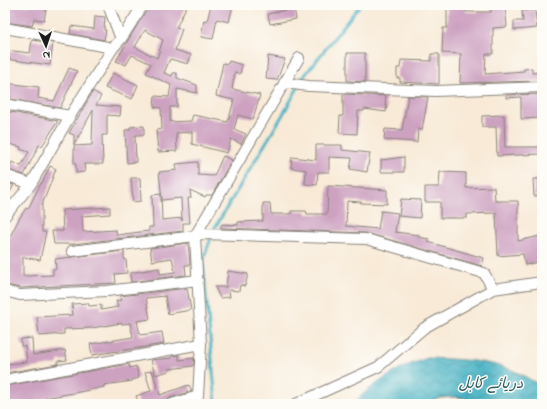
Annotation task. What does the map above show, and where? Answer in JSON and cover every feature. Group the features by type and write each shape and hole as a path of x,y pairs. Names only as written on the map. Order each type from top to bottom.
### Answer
{"street":[{"path":"108,5 121,38"},
{"path":"5,216 31,184 70,116 113,48 143,5"},
{"path":"5,28 113,48"},
{"path":"172,404 197,400 201,344 198,280 199,235 288,84 299,58"},
{"path":"288,84 436,91 542,87"},
{"path":"5,104 70,116"},
{"path":"5,175 31,184"},
{"path":"72,251 215,234 366,239 484,273 493,290"},
{"path":"5,291 20,295 106,291 198,280"},
{"path":"296,404 378,367 424,328 493,290 542,282"},
{"path":"5,380 201,344"}],"water":[{"name":"دریائے کابل","path":"428,358 481,362 520,373 542,386 542,404 489,404 481,401 455,397 440,398 425,404 352,404 387,376 418,361"}],"building":[{"path":"5,5 47,5 44,20 34,19 32,26 5,22"},
{"path":"149,5 187,5 176,28 182,29 175,50 191,55 188,64 170,59 164,73 172,76 173,73 177,73 177,78 197,85 197,93 177,89 177,107 170,107 170,122 191,121 193,115 228,122 234,100 216,96 223,63 228,64 229,61 242,65 240,74 235,72 232,89 260,95 253,119 238,115 234,129 246,134 241,144 231,139 227,153 192,144 192,132 176,133 177,151 158,152 156,130 162,129 161,108 154,107 155,96 169,97 171,85 146,73 151,64 132,55 126,65 116,61","holes":["145,30 163,40 157,58 135,47"]},
{"path":"211,5 233,5 229,22 217,19 213,39 201,37 204,20 207,21"},
{"path":"491,5 505,5 507,27 493,28 493,54 486,54 485,74 524,71 524,69 532,68 532,73 542,72 542,81 460,83 461,54 442,53 443,28 447,28 447,7 466,7 466,12 491,12"},
{"path":"294,8 296,19 270,24 268,14"},
{"path":"535,10 537,28 514,30 514,21 523,21 522,11"},
{"path":"95,16 105,17 104,30 106,30 104,40 70,34 71,26 94,29"},
{"path":"32,40 53,43 50,65 5,59 5,50 30,53"},
{"path":"347,53 365,53 365,82 347,81"},
{"path":"431,54 439,54 439,84 400,82 400,78 397,78 397,68 400,68 401,60 431,61"},
{"path":"268,56 285,59 277,80 266,79"},
{"path":"69,68 77,71 60,108 5,98 5,83 39,87 38,98 54,101"},
{"path":"113,73 138,85 132,99 105,88"},
{"path":"93,91 101,96 96,105 121,107 120,116 107,115 107,135 102,135 103,164 84,164 85,172 76,173 76,164 74,164 74,146 92,145 93,110 74,145 74,135 69,133"},
{"path":"343,94 386,96 386,112 364,109 364,111 358,111 357,134 339,133 340,116 343,116"},
{"path":"542,94 542,118 521,119 521,97 506,98 506,95"},
{"path":"408,96 428,97 422,130 418,129 417,142 384,140 385,129 402,130"},
{"path":"5,111 58,121 42,146 39,145 24,175 5,169 5,165 10,167 12,162 21,166 29,152 20,149 21,147 5,143"},
{"path":"504,115 505,147 542,147 542,154 497,156 496,127 482,127 482,116"},
{"path":"144,126 144,135 135,135 136,162 127,163 125,130 130,130 130,127"},
{"path":"316,145 342,145 342,150 370,153 367,172 350,169 352,158 329,157 329,172 318,172 317,185 305,184 306,170 291,168 292,157 316,160"},
{"path":"223,156 232,160 212,195 206,195 205,197 190,190 191,198 188,198 190,223 183,223 183,231 73,244 54,244 52,231 63,231 62,210 110,207 110,214 82,216 83,232 116,230 117,235 149,231 149,227 153,227 152,195 161,194 162,220 182,218 181,198 162,200 159,172 177,170 176,164 198,162 198,175 214,176"},
{"path":"404,157 404,172 381,172 381,160"},
{"path":"50,166 56,169 42,205 42,232 46,232 40,260 23,257 23,276 53,275 53,269 56,269 55,259 124,251 127,273 115,274 116,283 21,288 5,285 5,246 19,219 26,208 28,209"},
{"path":"440,172 466,173 466,188 494,187 495,201 518,201 518,241 540,236 542,261 525,265 523,254 498,256 496,213 467,214 467,218 440,218 440,202 425,202 425,187 439,187"},
{"path":"131,178 140,178 141,201 133,202"},
{"path":"533,179 542,179 542,196 534,196"},
{"path":"5,182 14,185 5,201"},
{"path":"328,186 387,190 387,204 347,201 346,226 378,229 381,211 398,213 395,232 419,235 418,237 429,239 428,242 484,258 482,266 366,233 220,228 222,224 238,225 238,222 263,221 263,203 270,203 271,214 291,214 291,211 306,211 307,214 327,214"},
{"path":"401,199 421,200 420,218 399,216"},
{"path":"188,243 190,265 185,265 186,275 131,282 130,273 159,268 160,274 175,272 172,258 152,261 150,248"},
{"path":"228,271 248,274 245,286 240,285 239,291 229,290 230,297 220,298 215,287 226,287"},
{"path":"187,288 191,310 168,314 165,296 146,298 150,319 137,321 140,335 162,332 164,344 92,355 90,344 133,337 130,323 92,328 64,329 64,334 39,336 37,317 73,315 72,304 88,303 89,306 101,305 101,310 118,307 116,301 121,300 120,296"},
{"path":"32,338 33,355 65,350 67,360 58,361 58,364 5,373 5,364 27,362 25,346 21,346 21,339"},
{"path":"179,355 179,360 194,358 193,366 169,369 169,371 155,375 151,360 172,358 172,356"},
{"path":"129,364 130,368 136,366 139,378 132,381 104,385 104,387 45,398 45,400 21,404 5,404 5,386"},
{"path":"152,371 160,395 189,385 192,391 157,404 139,404 136,396 151,391 145,372"}],"waterway":[{"path":"216,404 203,261 214,229 305,75 360,5"}]}
